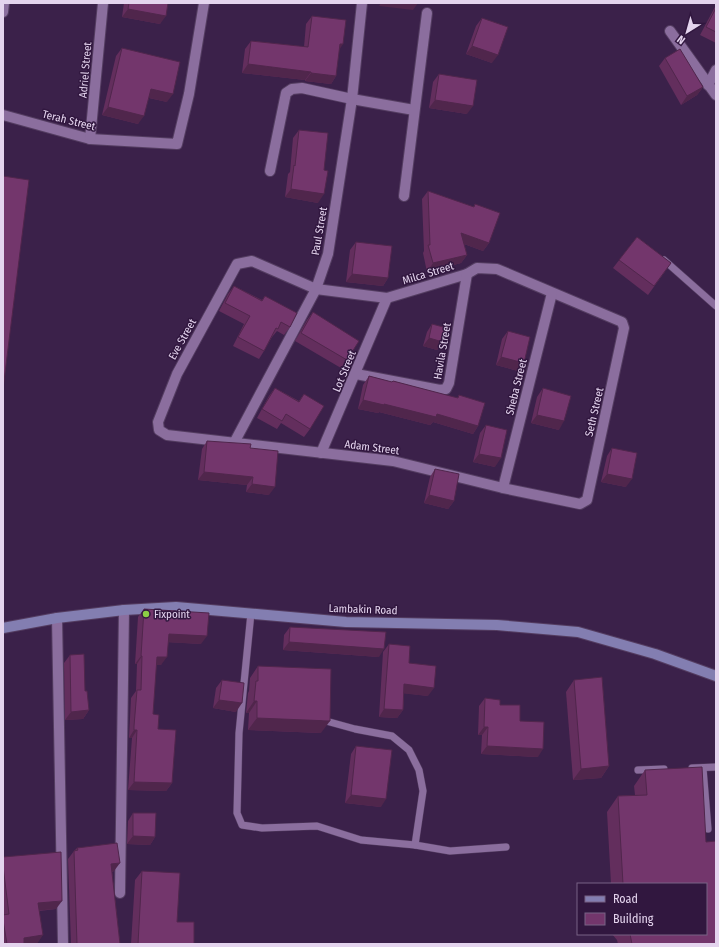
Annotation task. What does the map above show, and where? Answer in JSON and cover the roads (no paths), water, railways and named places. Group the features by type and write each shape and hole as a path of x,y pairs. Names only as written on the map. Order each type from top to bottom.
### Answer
{"main road":[{"name":"Lambakin Road","path":"3,628 56,618 124,610 176,607 346,622 497,625 578,632 655,654 716,676"}],"street":[{"path":"3,12 4,3"},
{"name":"Adriel Street","path":"90,139 103,3"},
{"name":"Terah Street","path":"3,115 90,139 177,144 189,94 204,3"},
{"name":"Paul Street","path":"234,443 316,289 328,254 352,99 362,3"},
{"path":"404,196 427,13"},
{"path":"670,31 716,95"},
{"path":"708,85 716,70"},
{"path":"270,171 286,93 292,89 302,88 414,110"},
{"name":"Milca Street","path":"237,264 252,261 316,289 387,298 466,274 477,268 497,269 622,322"},
{"name":"Eve Street","path":"159,430 158,422 177,374 237,264"},
{"name":"Havila Street","path":"356,374 440,390 446,389 449,383 466,274"},
{"name":"Sheba Street","path":"503,488 552,293"},
{"name":"Lot Street","path":"321,453 356,374 387,298"},
{"name":"Seth Street","path":"580,504 587,500 624,328 622,322"},
{"name":"Adam Street","path":"159,430 167,435 393,461 503,488 580,504"},
{"path":"120,893 124,610"},
{"path":"56,618 63,944"}],"lane":[{"path":"656,253 716,306"},
{"path":"251,613 239,733 237,813 242,826 262,828 317,826 361,840 415,845 450,851 506,847"},
{"path":"326,721 355,729 392,736 409,750 420,770 423,791 415,845"},
{"path":"638,770 716,767"},
{"path":"703,768 708,829"}],"place":[{"name":"Fixpoint","path":"146,614"}]}
